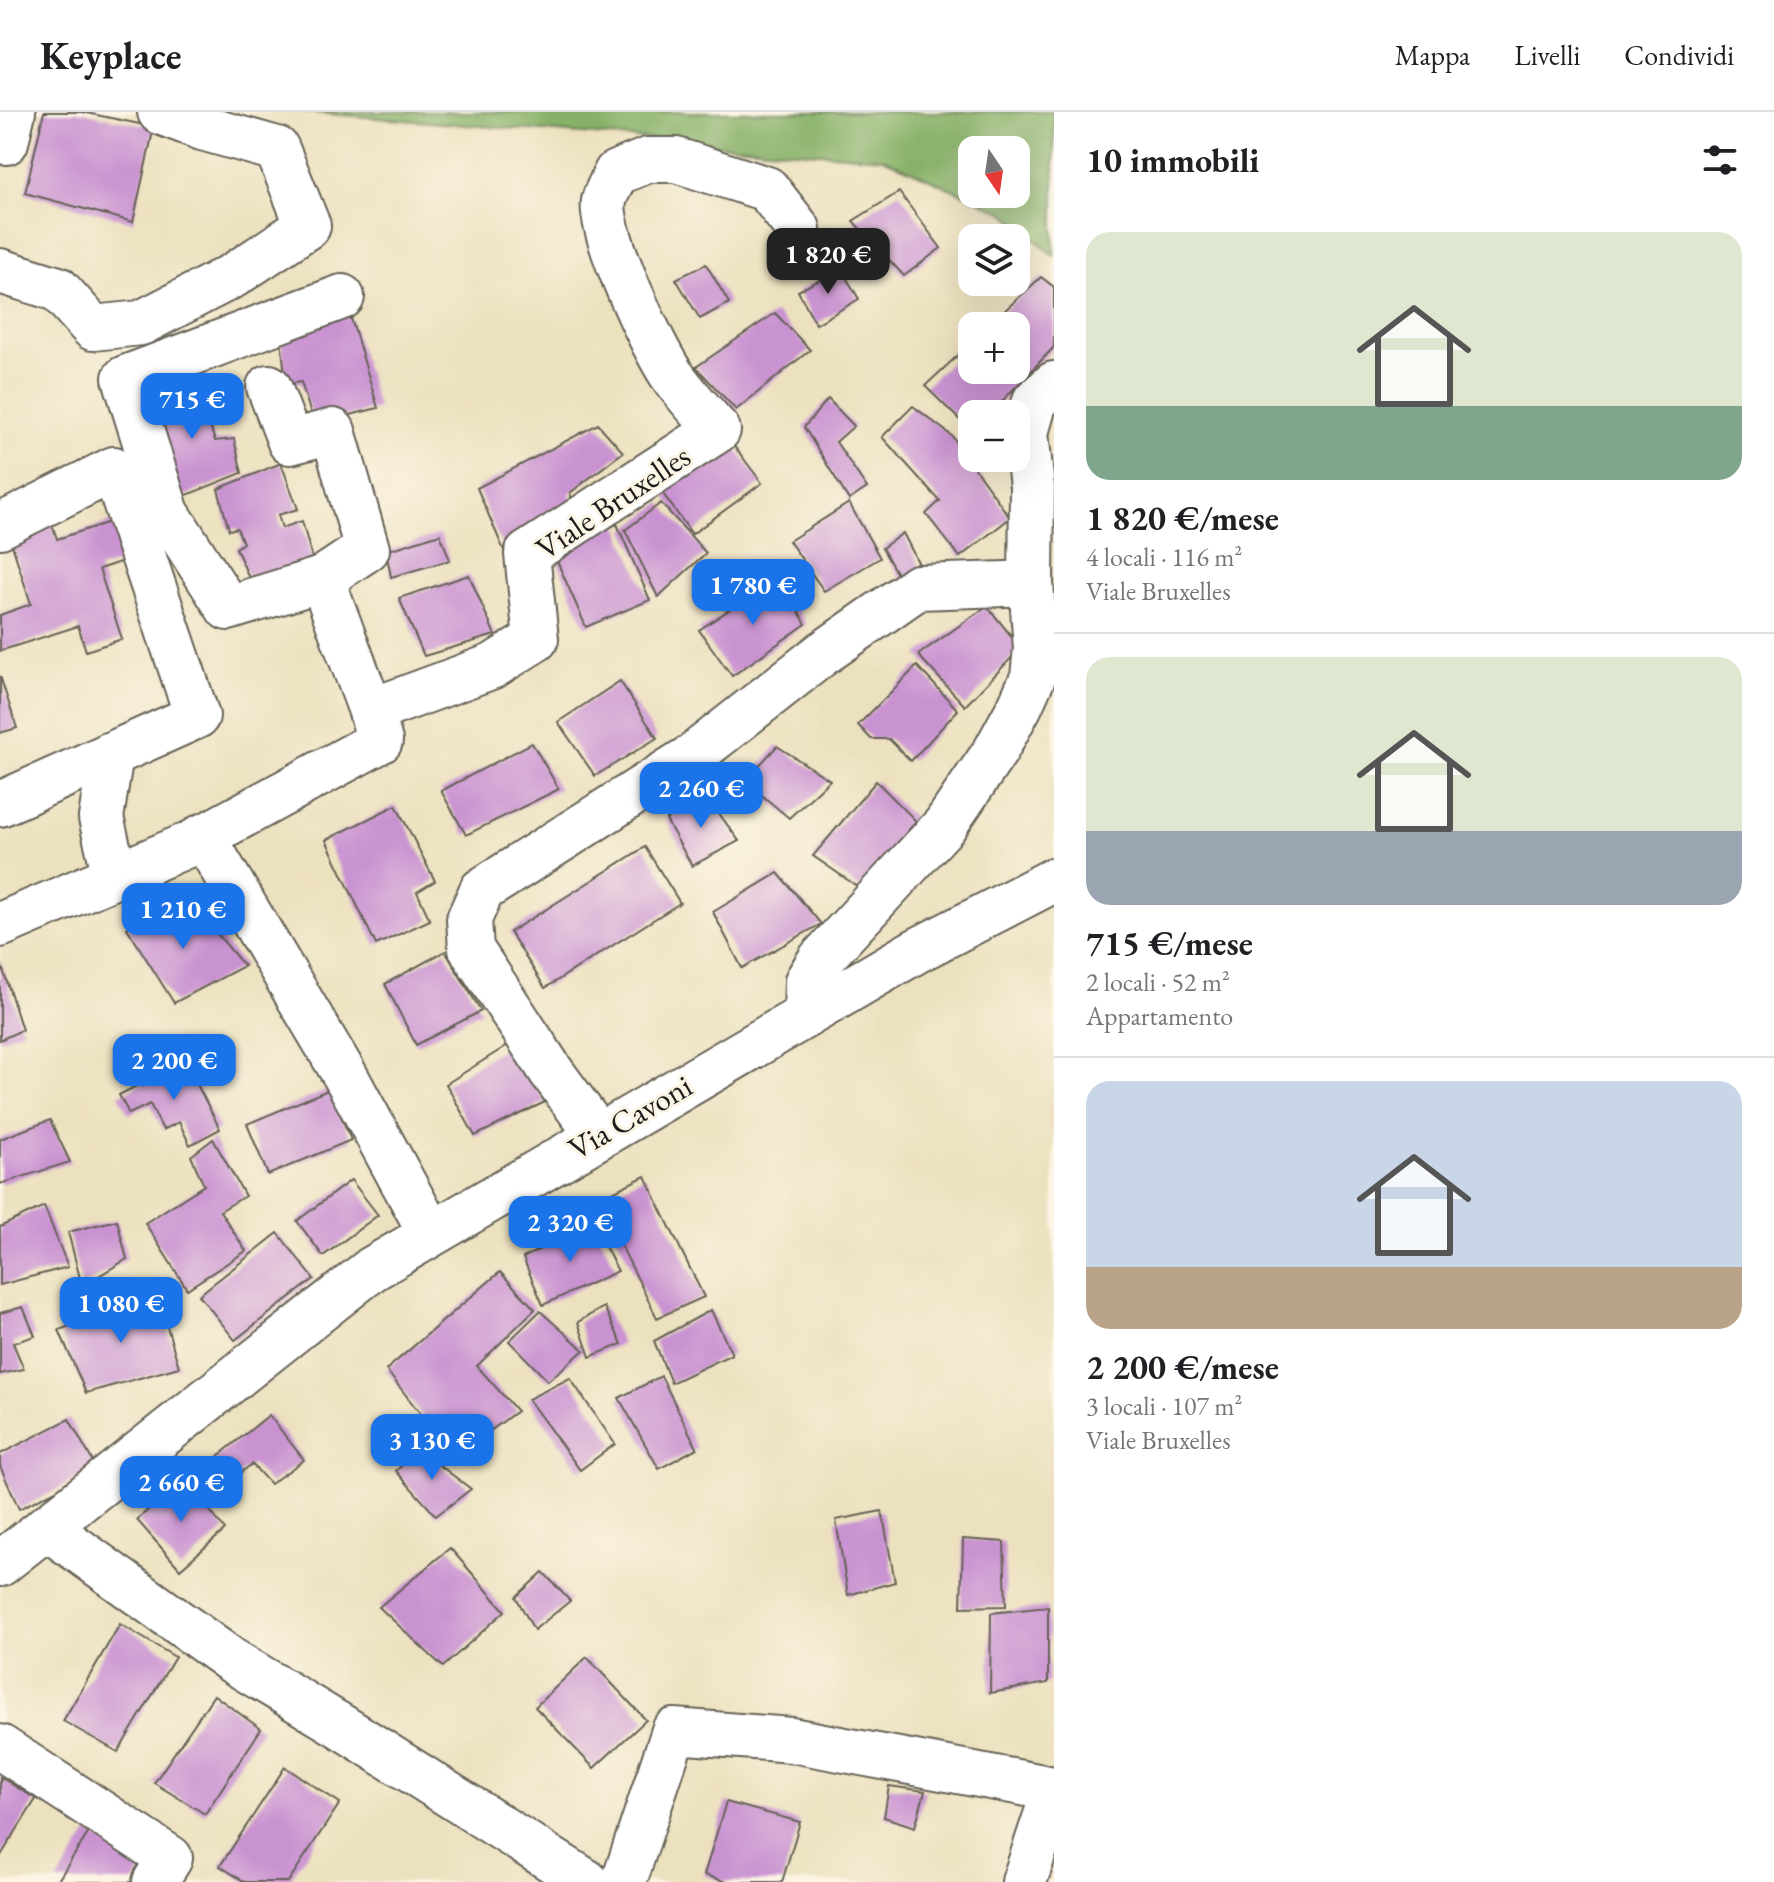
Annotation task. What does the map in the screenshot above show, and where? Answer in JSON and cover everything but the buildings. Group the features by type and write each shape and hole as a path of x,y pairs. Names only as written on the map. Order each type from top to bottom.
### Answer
{"street":[{"path":"0,141 6,142 13,112"},
{"path":"0,271 58,289 93,328 141,323 234,275 308,226 277,149 202,128 160,112"},
{"name":"Viale Bruxelles","path":"371,711 493,666 536,639 527,554 718,430 673,377 649,335 618,260 602,204 616,173 648,160 676,160 767,189 798,229"},
{"path":"269,387 290,442 333,431 367,549 322,579 228,608 167,513 125,378 342,297"},
{"path":"806,1014 807,981 820,960 945,825 996,750 1033,677 1036,648 1031,583 1032,487 1026,433 1035,401 1054,384"},
{"path":"0,526 114,469 197,716 0,804"},
{"path":"0,925 203,836 380,741 322,579"},
{"path":"598,1135 551,1071 471,949 469,919 482,890 691,757 822,654 918,587 1031,583"},
{"path":"111,754 101,818 115,876"},
{"path":"203,836 346,1077 431,1234"},
{"name":"Via Cavoni","path":"0,1564 372,1269 916,951 1054,880"},
{"path":"46,1527 231,1660 587,1882"},
{"path":"624,1882 674,1731 792,1740 1054,1790 1024,1882"},
{"path":"0,1747 170,1858 155,1882"}],"green space":[{"path":"302,112 1054,112 1054,256 1030,235 1030,224 1018,224 994,208 1030,208 1030,136 958,136 958,192 883,158"}]}
